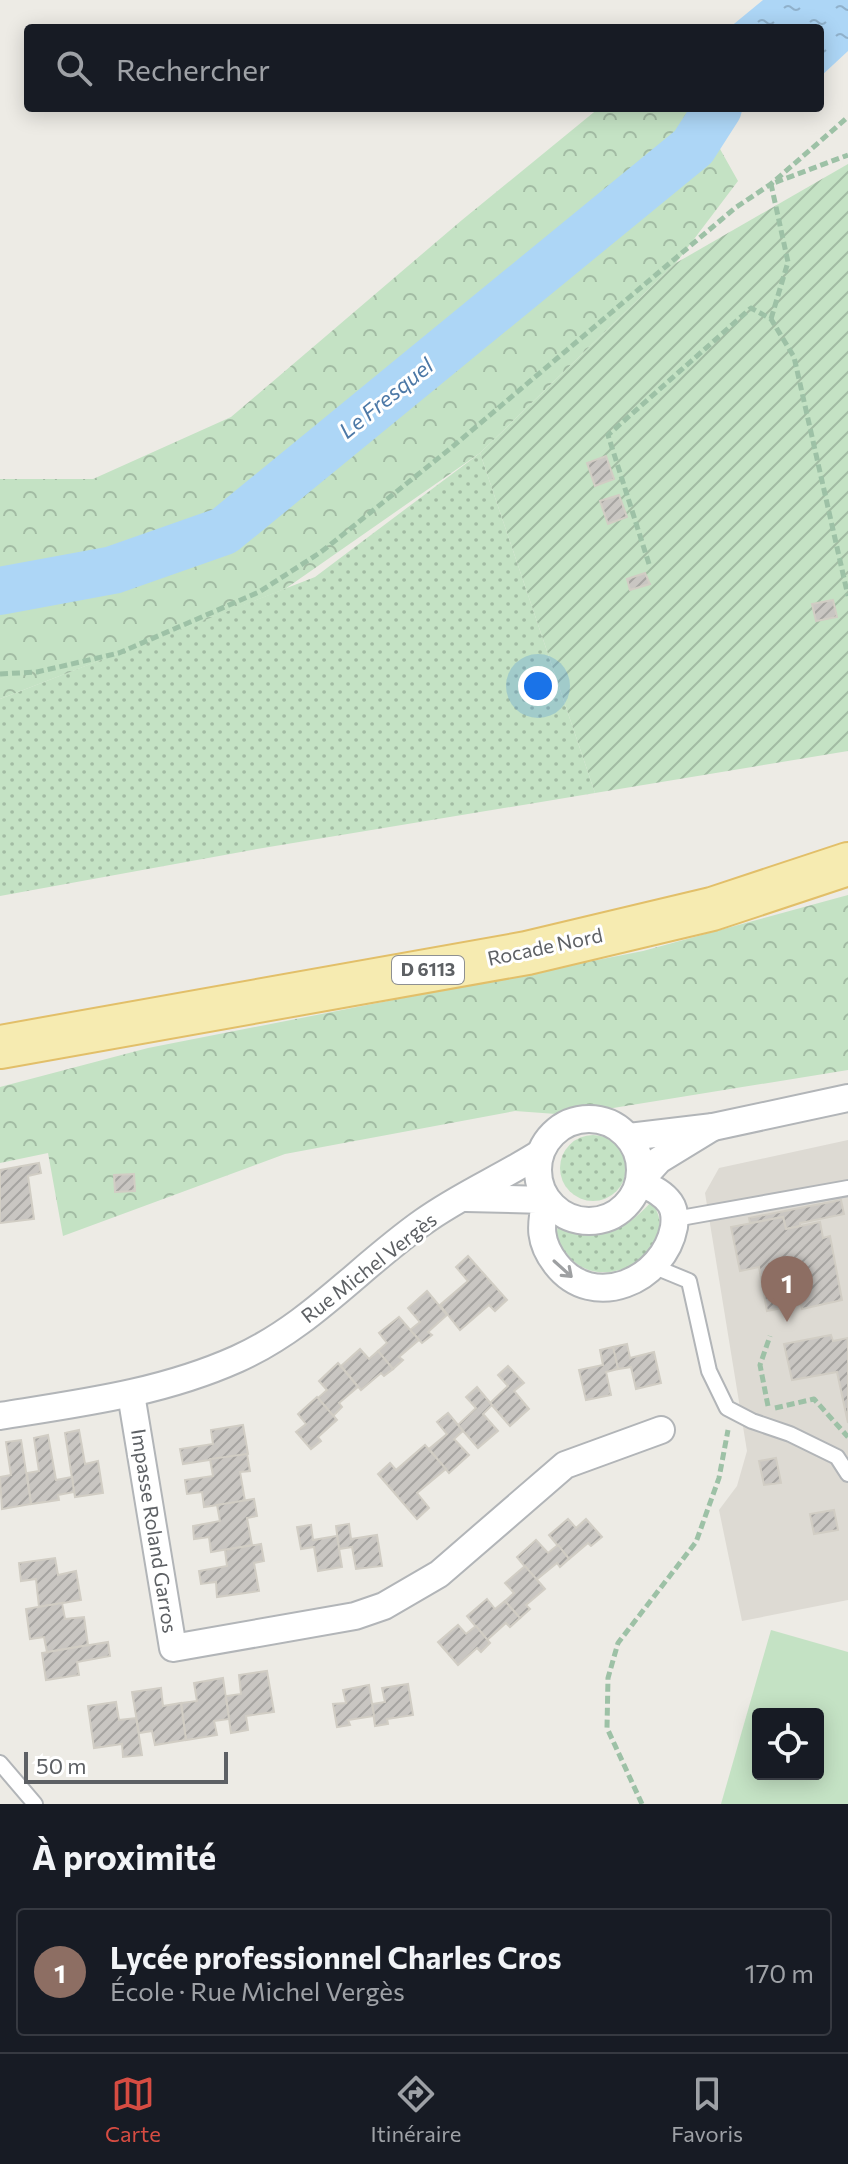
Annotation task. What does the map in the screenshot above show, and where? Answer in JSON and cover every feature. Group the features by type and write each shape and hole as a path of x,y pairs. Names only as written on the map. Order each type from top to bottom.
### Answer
{"main road":[{"name":"Rocade Nord","path":"0,1047 527,953 712,909 848,864"}],"street":[{"path":"629,1137 713,1127 848,1098"},
{"path":"639,1182 640,1158 629,1137 617,1126 602,1120 571,1121 546,1140 539,1154 537,1178 546,1200 560,1214 579,1221 599,1221 617,1214 631,1200 639,1182 659,1160 713,1127"},
{"name":"Rue Michel Vergès","path":"0,1416 131,1394 181,1381 239,1358 302,1322 423,1221 539,1154"},
{"path":"546,1200 542,1219 543,1247 560,1270 577,1281 607,1287 625,1285 655,1267 668,1246 675,1219 672,1205 658,1191 639,1182"},
{"name":"Rue Michel Vergès","path":"463,1198 546,1200"},
{"name":"Impasse Roland Garros","path":"131,1394 173,1648 355,1616 384,1606 439,1574 565,1465 661,1430"}],"lane":[{"path":"675,1219 848,1188"},
{"path":"655,1267 689,1281 709,1371 727,1408 837,1457 848,1474"},
{"path":"0,1763 35,1804"}],"path":[{"path":"0,674 37,672 119,653 259,592 321,552 451,448 735,208 771,184 848,117"},
{"path":"771,184 848,155"},
{"path":"771,184 788,262 771,319"},
{"path":"649,564 608,435 751,308 771,319 794,357 848,596"},
{"path":"770,1336 760,1365 769,1409 814,1399 848,1437"},
{"path":"642,1804 607,1728 608,1678 618,1643 696,1542 719,1478 728,1431 727,1408"}],"shaded area":[{"path":"848,1140 848,1600 742,1621 719,1510 737,1486 747,1451 705,1193 719,1168"}],"green space":[{"path":"594,112 699,112 738,181 676,263 480,453 285,589 0,699 0,479 93,479 231,417"},
{"path":"848,164 848,751 595,793 480,453 676,263"},
{"path":"480,453 595,793 257,849 0,896 0,699 315,577"},
{"path":"848,895 848,1070 570,1115 515,1111 285,1154 63,1236 48,1153 0,1163 0,1087 148,1048 643,951"},
{"path":"593,1135 606,1138 616,1145 623,1155 626,1168 623,1181 616,1191 606,1198 593,1201 580,1198 570,1191 563,1181 560,1168 563,1155 570,1145 580,1138"},
{"path":"651,1202 659,1219 658,1235 650,1250 636,1262 619,1270 600,1272 582,1267 559,1243 559,1225 587,1233 610,1232 631,1221"},
{"path":"771,1630 848,1652 848,1804 721,1804"}],"water":[{"path":"763,0 848,0 848,51 824,73 824,24 734,24"}],"building":[{"path":"606,456 614,479 595,486 587,463"},
{"path":"619,495 627,517 608,524 600,501"},
{"path":"645,573 650,584 630,590 627,579"},
{"path":"833,600 837,617 816,621 812,604"},
{"path":"39,1163 41,1173 28,1176 34,1219 0,1223 0,1170"},
{"path":"134,1174 135,1191 115,1192 114,1175"},
{"path":"841,1200 844,1214 800,1223 800,1226 786,1229 783,1217 750,1223 749,1218"},
{"path":"783,1217 786,1229 820,1222 823,1238 830,1236 842,1300 802,1309 801,1304 767,1311 759,1267 740,1271 731,1227"},
{"path":"468,1256 507,1300 495,1311 489,1305 460,1330 440,1305 468,1281 456,1267"},
{"path":"427,1291 447,1315 428,1332 432,1335 422,1343 410,1330 420,1322 408,1308"},
{"path":"399,1317 419,1340 399,1357 403,1360 393,1369 378,1351 387,1343 379,1333"},
{"path":"831,1335 833,1341 848,1338 848,1423 837,1372 792,1380 784,1344"},
{"path":"627,1344 630,1358 654,1352 661,1383 636,1389 631,1367 618,1369 613,1347"},
{"path":"613,1347 618,1369 606,1372 611,1395 586,1400 579,1370 603,1365 600,1350"},
{"path":"360,1349 369,1359 378,1351 393,1369 384,1376 381,1373 361,1390 341,1366"},
{"path":"338,1363 358,1387 339,1403 342,1407 333,1416 318,1398 327,1390 319,1381"},
{"path":"508,1366 524,1383 514,1391 529,1409 510,1426 490,1403 508,1386 498,1375"},
{"path":"477,1387 492,1405 483,1414 498,1431 478,1448 458,1425 476,1408 466,1397"},
{"path":"317,1397 337,1420 318,1437 321,1441 311,1449 296,1432 306,1424 298,1414"},
{"path":"448,1413 463,1431 454,1439 469,1455 449,1473 429,1449 447,1434 437,1422"},
{"path":"243,1425 248,1454 183,1464 180,1449 213,1444 211,1430"},
{"path":"79,1430 85,1464 98,1461 103,1493 75,1497 65,1433"},
{"path":"48,1435 56,1480 72,1477 74,1492 58,1495 59,1500 31,1504 27,1473 39,1471 34,1438"},
{"path":"21,1440 31,1504 2,1509 0,1477 11,1475 6,1442"},
{"path":"425,1445 446,1469 417,1493 429,1508 417,1519 378,1474 390,1463 396,1470"},
{"path":"247,1454 250,1471 240,1472 245,1501 204,1507 202,1492 187,1494 185,1480 213,1476 210,1459"},
{"path":"776,1458 781,1483 764,1485 759,1461"},
{"path":"254,1499 257,1516 247,1518 252,1545 211,1552 209,1537 194,1539 193,1526 220,1521 217,1505"},
{"path":"834,1510 838,1530 814,1534 810,1514"},
{"path":"568,1519 576,1528 586,1519 602,1537 591,1546 588,1543 569,1559 549,1535"},
{"path":"349,1524 351,1539 377,1535 382,1566 356,1569 352,1547 339,1549 336,1526"},
{"path":"311,1525 313,1540 337,1536 342,1567 318,1571 314,1547 301,1549 297,1527"},
{"path":"536,1540 548,1553 558,1545 569,1559 560,1567 557,1563 536,1580 517,1557"},
{"path":"261,1544 264,1561 254,1563 259,1591 217,1597 216,1582 201,1584 199,1571 227,1566 225,1550"},
{"path":"55,1558 58,1575 76,1571 81,1600 39,1607 36,1579 21,1581 19,1563"},
{"path":"525,1566 545,1589 526,1605 530,1609 520,1618 505,1601 514,1593 505,1583"},
{"path":"487,1599 495,1609 505,1601 520,1618 510,1627 506,1623 487,1640 467,1616"},
{"path":"62,1603 65,1619 84,1617 88,1645 47,1652 44,1637 30,1639 26,1609"},
{"path":"458,1625 466,1634 476,1626 490,1643 481,1652 477,1648 458,1665 438,1642"},
{"path":"108,1642 110,1656 77,1662 79,1675 46,1680 42,1653"},
{"path":"267,1671 274,1712 246,1716 248,1730 231,1733 226,1696 241,1694 239,1675"},
{"path":"223,1678 229,1719 214,1721 217,1735 186,1740 181,1703 197,1701 194,1683"},
{"path":"408,1684 413,1715 387,1719 388,1724 375,1726 372,1704 385,1702 382,1688"},
{"path":"369,1685 374,1716 348,1720 350,1725 337,1727 333,1704 346,1703 343,1690"},
{"path":"161,1688 163,1706 181,1703 186,1740 155,1745 152,1731 139,1733 132,1692"},
{"path":"116,1702 119,1720 136,1718 142,1755 123,1757 122,1744 94,1748 88,1706"}],"waterway":[{"name":"Le Fresquel","path":"0,591 113,570 224,531 693,147 715,112"}],"place":[{"name":"Lycée professionnel Charles Cros","path":"787,1322"}]}
